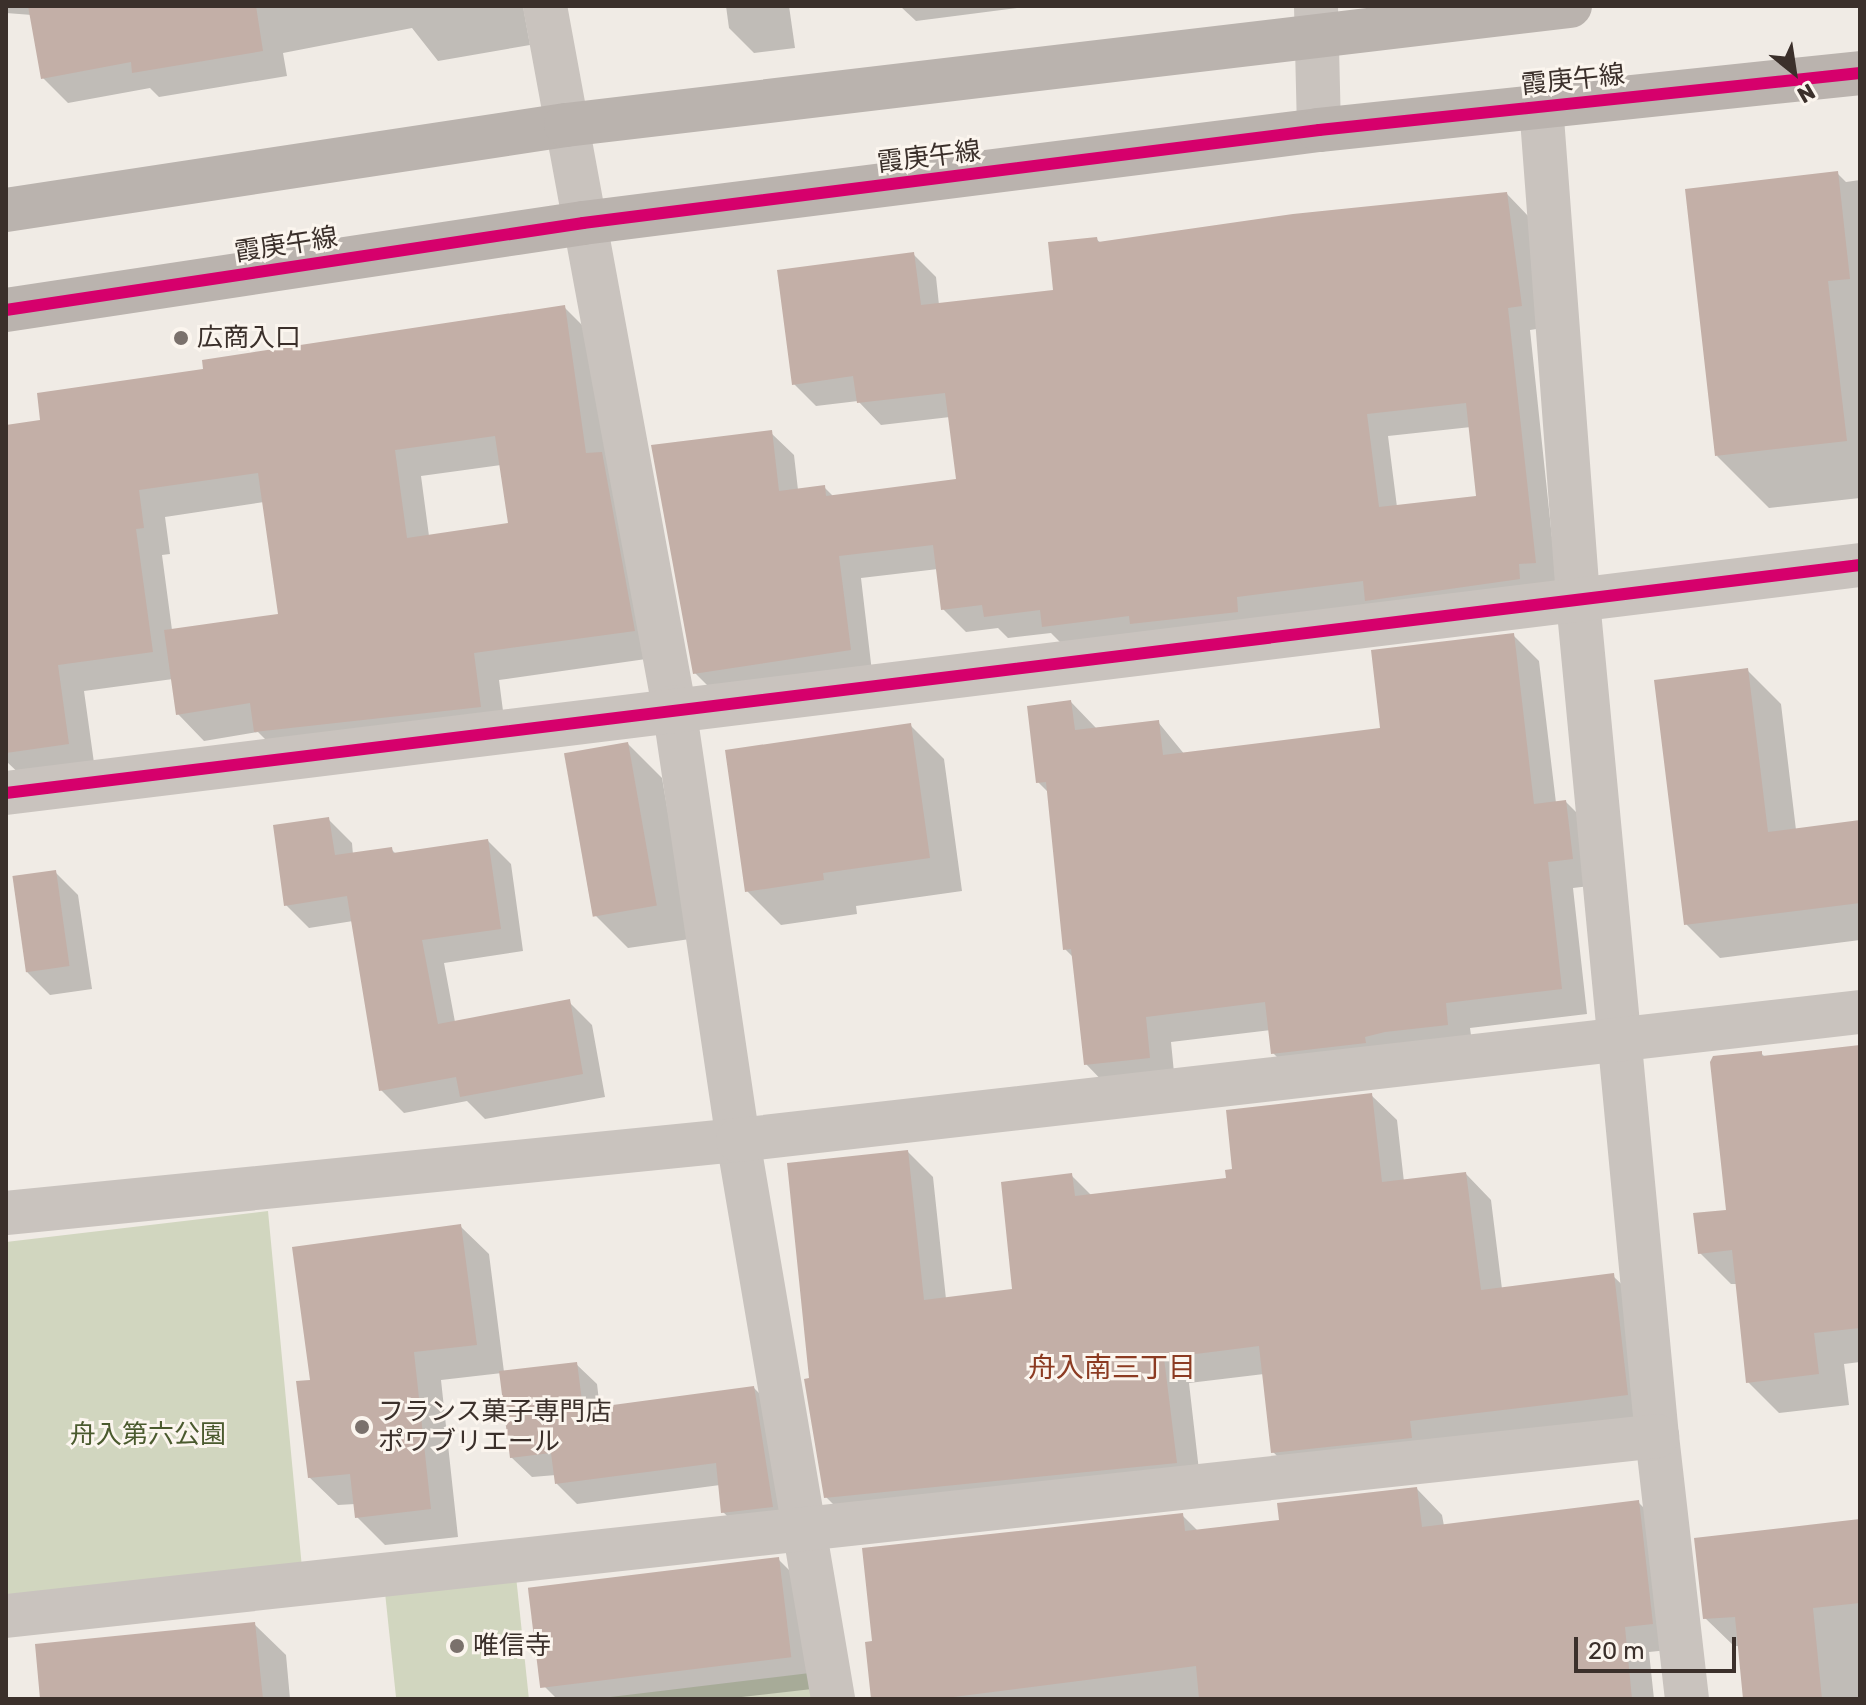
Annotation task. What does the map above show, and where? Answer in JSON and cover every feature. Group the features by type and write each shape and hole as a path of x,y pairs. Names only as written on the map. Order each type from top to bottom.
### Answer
{"street":[{"path":"545,6 674,707 738,1140 833,1699"},
{"path":"6,210 566,125 1317,19 1570,6"},
{"path":"1317,19 1319,130"},
{"name":"霞庚午線","path":"6,310 583,223 1319,130 1860,73"},
{"path":"1541,105 1578,601 1657,1436 1687,1699"},
{"path":"6,793 674,707 1860,565"},
{"path":"6,1213 738,1140 1860,1012"},
{"path":"6,1616 1657,1436"}],"green space":[{"name":"舟入第六公園","path":"268,1211 302,1568 15,1599 6,1593 6,1242"},
{"name":"唯信寺","path":"516,1576 529,1699 396,1699 385,1590"},
{"name":"唯信寺","path":"810,1673 815,1699 594,1699"}],"building":[{"path":"28,6 256,6 263,51 132,73 131,62 41,79"},
{"path":"1838,171 1850,279 1828,281 1847,441 1715,456 1685,189"},
{"path":"1507,192 1522,306 1508,308 1536,563 1519,564 1520,579 1365,601 1363,581 1237,597 1238,612 1130,624 1129,616 1042,627 1040,610 984,617 982,605 941,610 933,545 839,556 851,650 693,674 651,445 772,430 779,491 825,485 826,496 956,479 945,393 857,403 853,376 792,385 777,270 914,252 921,305 1053,290 1048,242 1097,237 1098,242 1293,214","holes":["1466,403 1476,496 1379,507 1367,414"]},
{"path":"565,305 586,453 602,452 635,631 474,653 481,707 254,732 250,703 176,715 164,630 278,614 258,473 139,490 144,528 136,529 153,652 58,665 69,744 6,753 6,425 40,420 37,393 203,369 202,360","holes":["495,436 508,523 407,538 395,450"]},
{"path":"1514,633 1534,804 1566,800 1573,859 1548,862 1562,989 1446,1003 1448,1025 1385,1032 1365,1037 1366,1043 1271,1054 1265,1002 1146,1017 1150,1058 1084,1065 1071,949 1063,950 1046,782 1036,783 1027,706 1071,700 1075,730 1159,720 1163,755 1380,728 1371,650"},
{"path":"1748,668 1768,832 1860,820 1860,903 1684,925 1654,680"},
{"path":"911,723 930,858 823,873 824,880 745,892 725,750"},
{"path":"628,742 657,905 593,917 564,753"},
{"path":"329,817 335,855 392,847 393,853 488,839 501,929 422,940 438,1024 570,999 583,1074 460,1097 456,1077 379,1091 347,896 284,906 273,825"},
{"path":"56,870 69,966 26,972 12,876"},
{"path":"1860,1045 1860,1328 1814,1333 1819,1374 1746,1383 1732,1250 1698,1254 1693,1213 1726,1210 1710,1062 1713,1056 1762,1051 1762,1056"},
{"path":"1372,1093 1382,1182 1466,1172 1481,1290 1614,1273 1628,1395 1410,1421 1412,1438 1271,1453 1259,1346 1164,1358 1177,1463 824,1498 804,1379 809,1378 787,1163 908,1150 924,1300 1012,1289 1001,1182 1072,1173 1075,1196 1226,1178 1225,1170 1232,1169 1226,1110"},
{"path":"461,1224 477,1345 414,1352 431,1509 355,1518 350,1474 308,1478 296,1381 310,1380 292,1247"},
{"path":"577,1362 583,1409 754,1386 773,1507 721,1513 716,1463 555,1484 551,1453 510,1458 499,1371"},
{"path":"1417,1487 1422,1527 1639,1500 1653,1624 1625,1627 1632,1699 1199,1699 1196,1666 938,1699 871,1699 865,1642 872,1641 862,1548 1183,1513 1185,1531 1279,1520 1277,1503"},
{"path":"1860,1519 1860,1603 1813,1608 1822,1699 1743,1699 1735,1617 1703,1619 1694,1538"},
{"path":"779,1557 791,1657 540,1688 528,1588"},
{"path":"255,1622 263,1699 40,1699 35,1644"}],"cycle path":[{"path":"6,310 583,223 1319,130 1860,73"},
{"path":"6,793 1860,565"}],"place":[{"name":"広商入口","path":"181,338"},
{"name":"フランス菓子専門店 ポワブリエール","path":"362,1427"},
{"name":"唯信寺","path":"457,1646"}],"district":[{"name":"舟入南三丁目","path":"1112,1368"}]}
